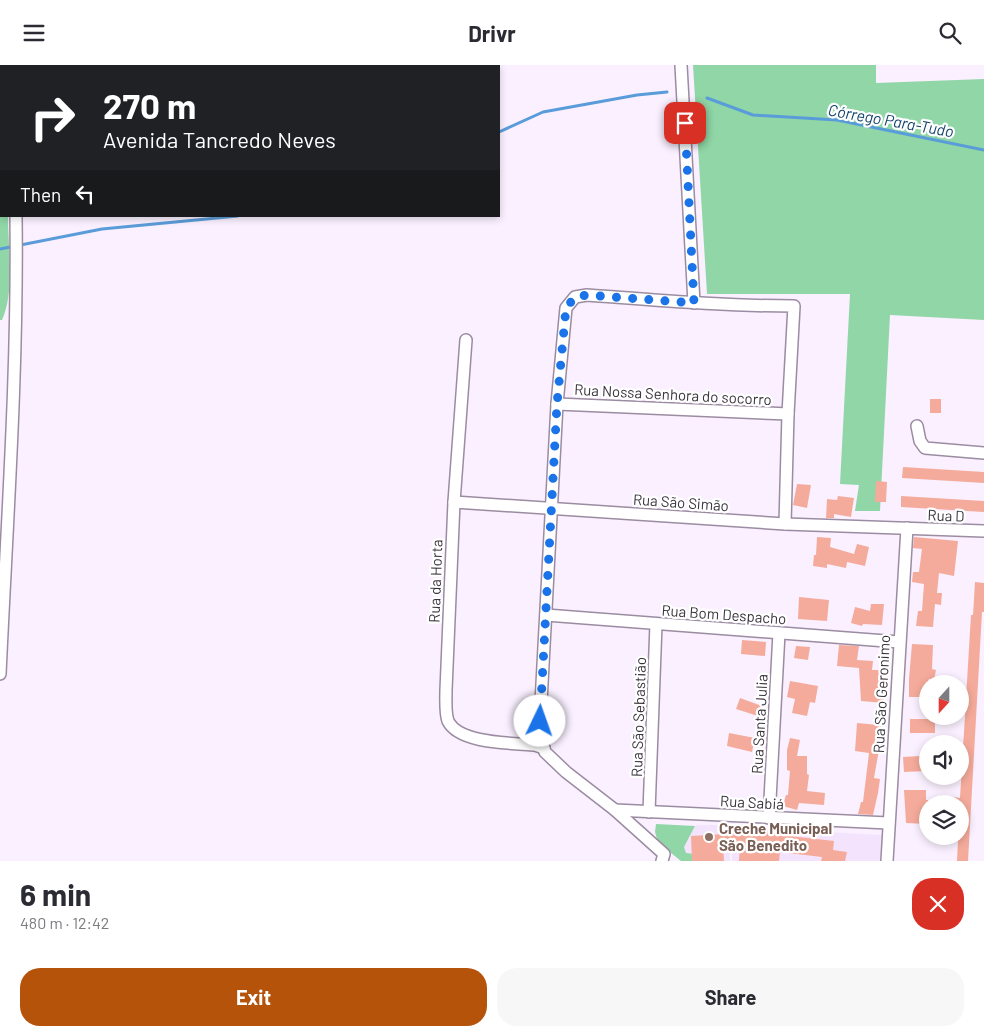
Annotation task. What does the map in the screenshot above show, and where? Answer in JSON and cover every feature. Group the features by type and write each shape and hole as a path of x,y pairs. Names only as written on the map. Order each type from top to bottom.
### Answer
{"street":[{"path":"681,65 694,303"},
{"path":"0,675 13,394 16,217"},
{"path":"666,859 615,810 566,772 545,752 541,740 540,721 557,404 566,308 575,297 587,295 743,306 794,306 785,524"},
{"name":"Rua da Horta","path":"466,340 454,502 446,689 448,720 458,732 474,738 535,745 544,748"},
{"name":"Rua Nossa Senhora do socorro","path":"557,404 788,415"},
{"path":"917,426 920,441 925,448 984,453"},
{"name":"Rua São Simão","path":"454,502 785,524 907,528"},
{"name":"Rua D","path":"907,528 984,531"},
{"name":"Rua São Geronimo","path":"887,861 907,528"},
{"name":"Rua Bom Despacho","path":"546,615 899,642"},
{"name":"Rua São Sebastião","path":"649,812 656,624"},
{"name":"Rua Santa Julia","path":"769,818 778,633"},
{"name":"Rua Sabiá","path":"615,810 888,823"}],"shaded area":[{"name":"Creche Municipal São Benedito","path":"729,825 730,861 694,861 686,853 684,847 695,826"},
{"path":"732,827 882,835 880,861 732,861"}],"green space":[{"path":"693,65 876,65 876,83 984,79 984,320 890,315 880,511 855,511 859,485 840,484 850,294 707,294"},
{"path":"0,217 8,217 10,283 6,309 2,320 0,320"},
{"path":"656,824 695,826 684,847 686,853 694,854 694,861 681,861 661,845 655,832"}],"building":[{"path":"930,399 941,399 941,413 930,413"},
{"path":"903,467 984,472 984,483 902,478"},
{"path":"876,481 887,482 886,502 875,502"},
{"path":"797,484 811,485 807,508 793,505"},
{"path":"838,496 854,498 851,517 834,514 834,518 826,518 827,499 837,500"},
{"path":"901,496 984,501 984,512 901,507"},
{"path":"817,537 831,538 830,547 854,554 857,544 869,547 865,566 847,562 846,568 827,564 827,568 813,566"},
{"path":"914,537 958,541 954,576 939,573 937,593 942,593 941,605 935,604 933,627 916,626 918,611 922,611 924,584 912,582 913,572 919,572 922,549 913,548"},
{"path":"975,582 984,583 984,612 982,612 969,843 969,795 960,795 961,785 969,785 969,735 964,735 964,725 969,725 969,675 967,675 971,615 973,615"},
{"path":"799,597 829,600 827,621 798,619"},
{"path":"871,604 884,604 882,625 863,624 862,626 851,623 855,607 870,611"},
{"path":"742,640 766,642 765,656 741,654"},
{"path":"912,644 933,645 932,669 936,670 935,675 919,675 919,697 909,697"},
{"path":"839,645 859,646 857,660 873,661 872,670 879,670 879,687 884,687 884,703 861,701 859,668 837,666"},
{"path":"796,646 810,647 808,660 794,658"},
{"path":"790,681 818,686 815,703 810,702 807,716 792,713 795,699 787,697"},
{"path":"740,698 762,706 758,716 736,709"},
{"path":"910,719 919,719 919,725 935,725 935,733 910,733"},
{"path":"857,723 879,725 878,743 880,744 874,778 880,779 873,815 858,814 861,802 863,802 869,753 855,751"},
{"path":"729,733 755,738 752,752 727,746"},
{"path":"790,738 800,740 797,756 807,756 807,774 809,775 807,791 825,793 824,805 799,803 797,810 783,806 786,795 788,795 790,771 787,770 787,750"},
{"path":"919,756 919,771 904,772 903,757"},
{"path":"904,790 926,790 926,795 919,795 919,824 906,823"},
{"path":"741,827 781,831 781,835 834,841 833,850 847,852 845,861 821,861 822,857 780,852 779,861 739,861 740,842 723,843 724,861 692,861 691,836 741,833"},
{"path":"958,845 969,845 968,861 957,861"}],"waterway":[{"name":"Córrego Para-Tudo","path":"500,132 543,112 637,95 667,92"},
{"name":"Córrego Para-Tudo","path":"707,98 753,115 837,120 984,150"},
{"name":"Córrego Para-Tudo","path":"0,249 102,229 228,217"}],"place":[{"name":"Creche Municipal São Benedito","path":"709,837"}],"route":[{"path":"540,721 557,404 566,308 575,297 587,295 694,303 685,123"}]}
